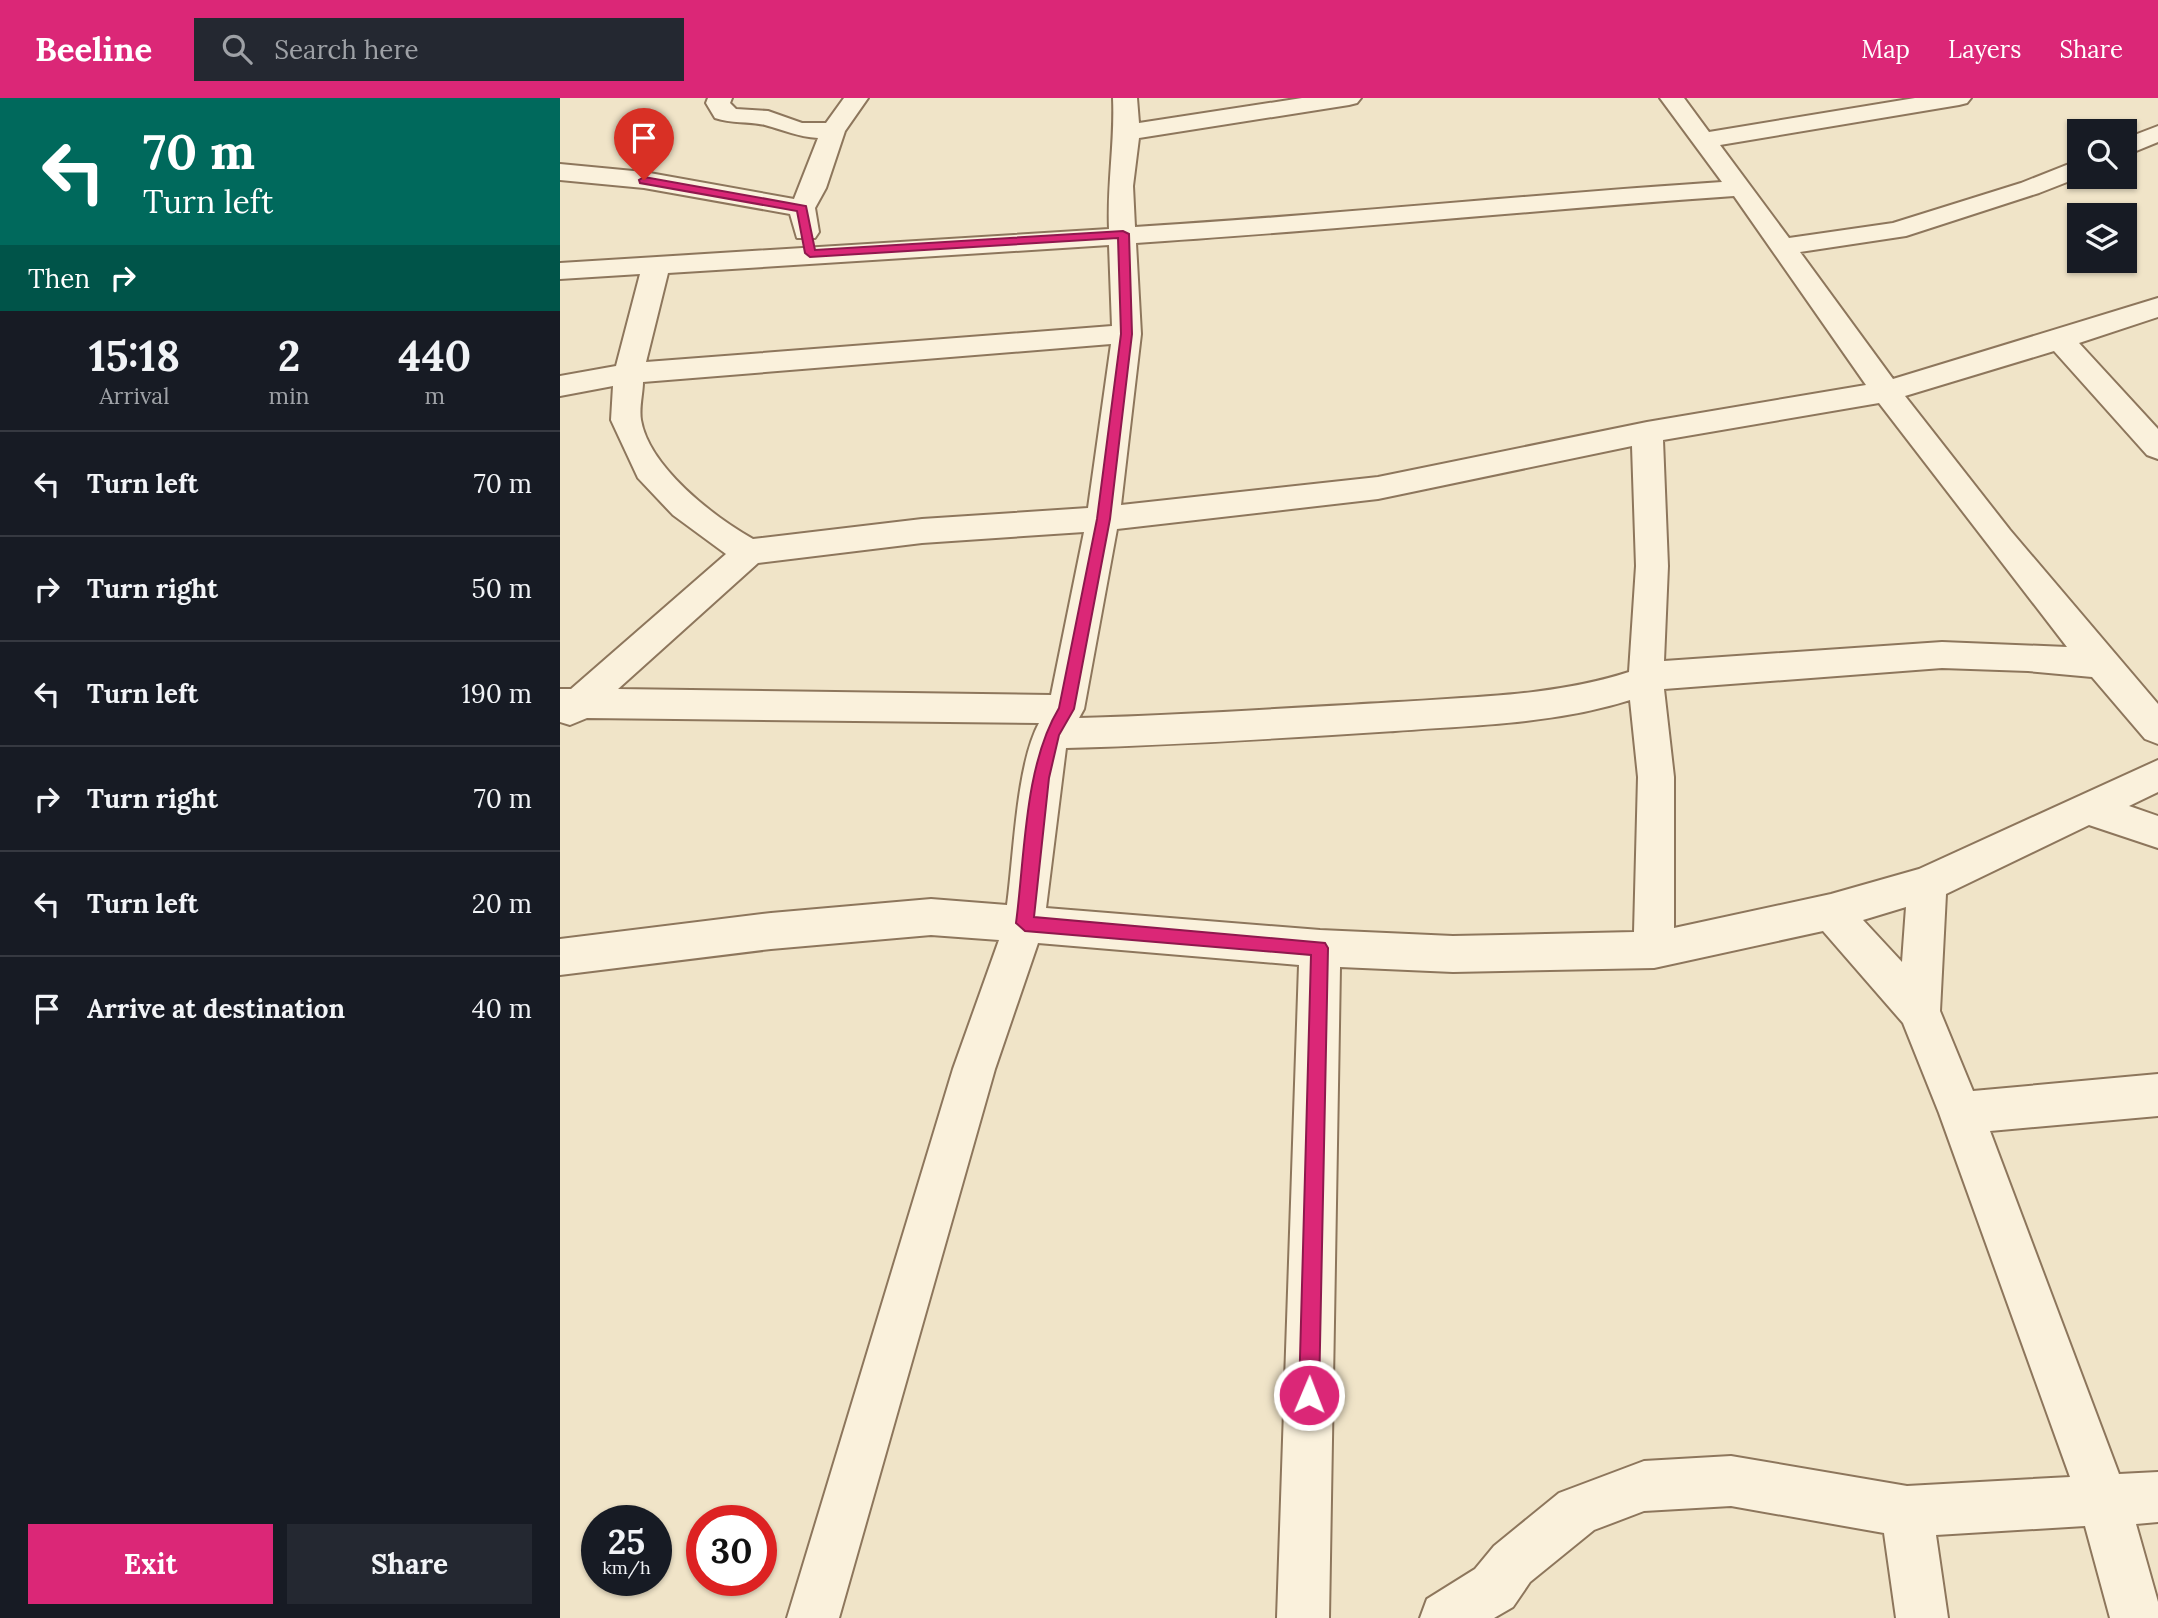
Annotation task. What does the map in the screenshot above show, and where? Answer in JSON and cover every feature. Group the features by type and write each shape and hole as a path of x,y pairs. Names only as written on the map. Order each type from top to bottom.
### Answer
{"street":[{"path":"720,98 718,103 724,113 733,116 768,118 798,130 832,131"},
{"path":"810,253 802,208 813,187 832,131 856,98"},
{"path":"813,1618 974,1069 1025,923 1042,778 1059,722 1103,519 1126,334 1120,186 1126,115 1349,98"},
{"path":"1672,98 1741,188 1884,392 2100,664 2158,729"},
{"path":"1705,140 1959,98"},
{"path":"2137,142 2158,132"},
{"path":"560,172 644,180 802,208"},
{"path":"1782,247 1897,230 2067,174"},
{"path":"560,271 810,253 1343,222 1581,199 1741,188"},
{"path":"656,265 629,373 626,420 649,470 684,507 719,535 749,552"},
{"path":"566,708 749,552 922,531 1103,519 1378,488 1647,432 1884,392 2060,340 2158,307"},
{"path":"560,386 629,373 1126,334"},
{"path":"2060,340 2158,448"},
{"path":"1647,432 1652,566 1646,681 1656,777 1654,950"},
{"path":"566,708 1059,722 1185,730 1504,709 1589,699 1646,681 1696,670 1942,655 2028,657 2100,664"},
{"path":"560,957 771,931 931,917 1320,948 1453,954 1654,950 1831,912 1927,884 2158,775"},
{"path":"2088,809 2158,832"},
{"path":"1919,1011 1927,884"},
{"path":"1831,912 1919,1011 1961,1113 2103,1498 2136,1618"},
{"path":"1303,1618 1320,948"},
{"path":"1961,1113 2158,1095"},
{"path":"1446,1618 1494,1588 1512,1564 1577,1511 1644,1486 1731,1481 1907,1511 2158,1497"},
{"path":"1907,1511 1922,1618"}],"route":[{"path":"644,180 802,208 810,253 1123,234 1126,334 1103,519 1066,709 1051,734 1042,778 1025,923 1320,948 1309,1395"}]}
